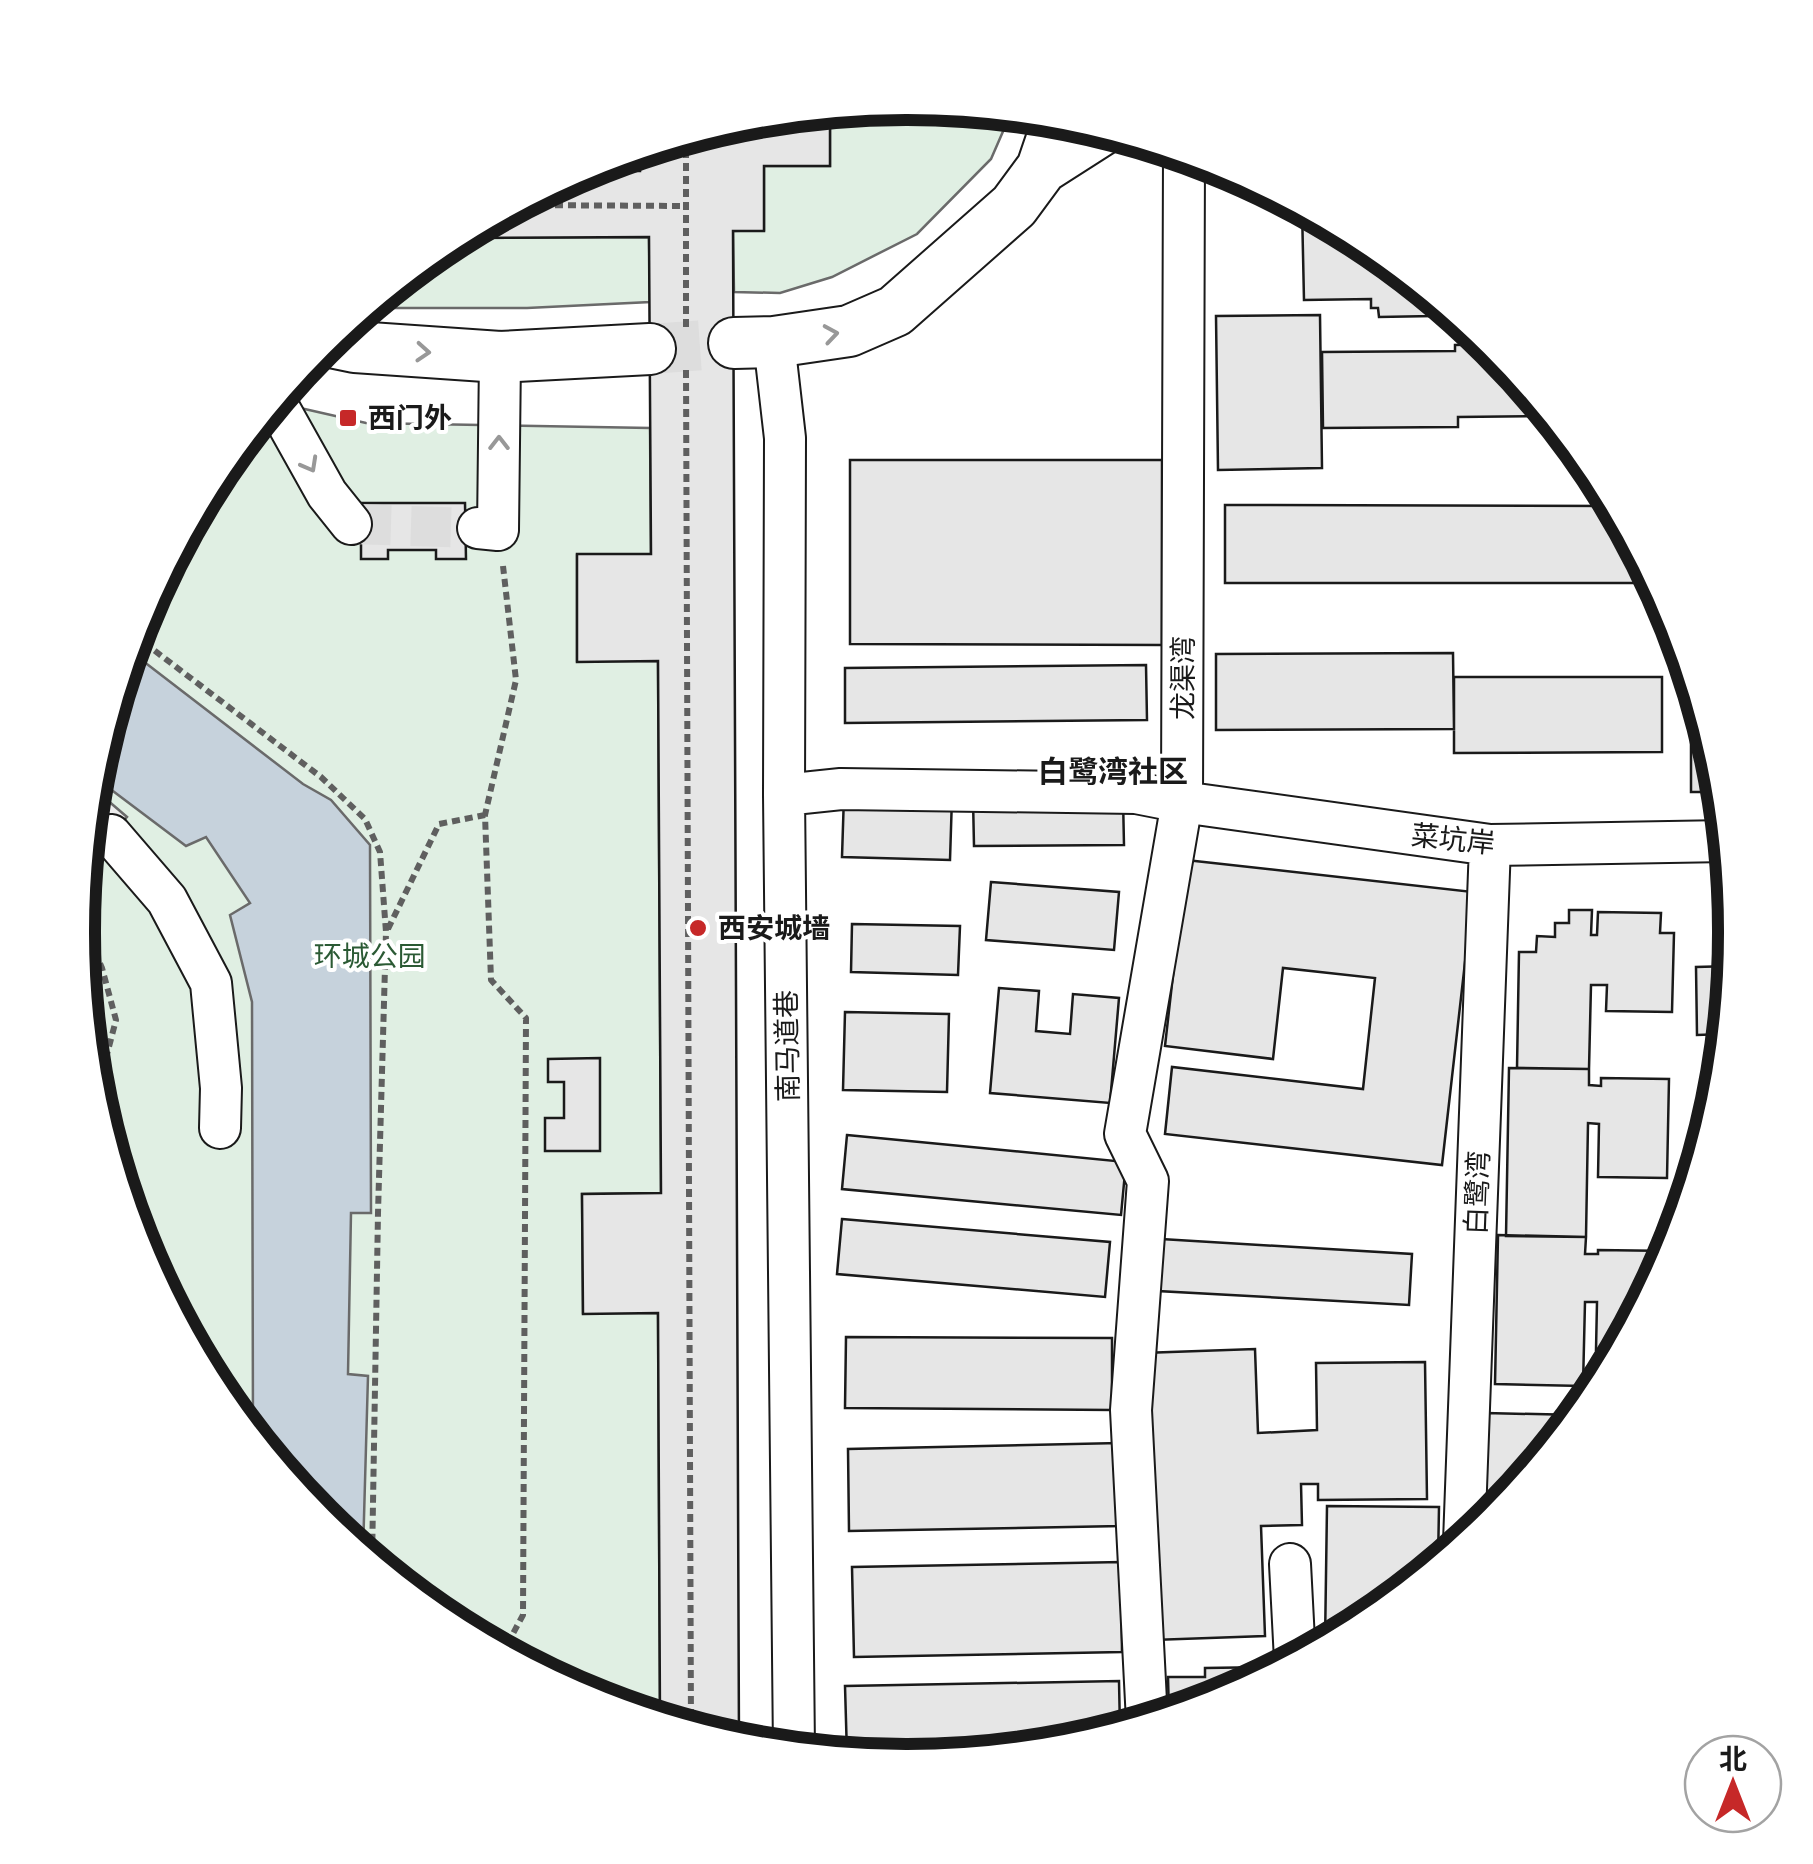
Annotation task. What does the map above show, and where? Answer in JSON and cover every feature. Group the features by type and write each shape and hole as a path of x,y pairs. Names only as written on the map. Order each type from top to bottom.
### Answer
{"main road":[{"path":"346,345 500,356 706,349 849,331 895,311 1014,206 1042,168 1054,134"},
{"path":"1042,168 1084,140"}],"street":[{"name":"龙渠湾","path":"1147,1706 1131,1410 1148,1181 1125,1134 1182,802 1184,170"},
{"name":"南马道巷","path":"706,349 785,438 784,794 794,1736"},
{"path":"488,529 500,356"},
{"path":"282,414 327,494 351,524"},
{"path":"784,794 841,789 1136,793 1182,802"},
{"name":"菜坑岸","path":"1182,802 1490,845 1712,841"},
{"path":"111,834 167,900 212,984 221,1088 220,1128"},
{"name":"白鹭湾","path":"1465,1520 1490,845"},
{"path":"1290,1564 1294,1644"}],"path":[{"path":"686,151 686,206 706,349 691,1714"},
{"path":"546,205 686,206"},
{"path":"488,529 516,680 485,814 491,980 526,1018 523,1615 510,1640"},
{"path":"148,645 321,778 366,819 380,852 386,932 372,1543"},
{"path":"386,932 439,824 485,814"},
{"path":"96,954 116,1020 106,1059"}],"green space":[{"path":"906,120 1005,126 991,159 917,234 832,277 780,293 734,292 733,231 764,230 764,166 830,166 830,124"},
{"path":"649,237 650,302 527,308 388,308 487,238"},
{"name":"环城公园","path":"289,405 366,423 650,428 651,554 577,555 577,661 658,661 661,1193 582,1194 583,1313 658,1313 660,1704 596,1682 501,1635 412,1576 371,1542 296,1467 232,1383 204,1338 157,1243 123,1142 102,1038 95,932 102,826 123,722 157,621 204,526 232,481"}],"shaded area":[{"path":"142,660 303,784 331,800 370,845 371,1213 351,1213 348,1374 368,1376 364,1535 296,1467 253,1412 252,1002 230,915 250,903 206,837 186,846 109,788"},
{"path":"107,800 127,817 100,850"}],"building":[{"name":"西安城墙","path":"830,124 830,166 764,166 764,231 733,231 739,1726 660,1704 658,1313 583,1314 582,1194 661,1193 658,661 577,662 577,554 651,554 649,237 487,238 596,182 627,171 640,171 640,166 696,148"},
{"path":"1302,224 1401,288 1433,316 1379,317 1378,308 1371,308 1371,299 1304,300"},
{"path":"1320,315 1322,468 1218,470 1216,316"},
{"path":"1455,345 1466,345 1532,416 1458,417 1458,427 1323,428 1322,352 1455,351"},
{"path":"850,460 1162,460 1162,645 850,644"},
{"path":"361,503 465,503 466,559 436,559 436,550 388,550 388,559 361,559"},
{"path":"1225,505 1597,506 1639,583 1225,583"},
{"path":"1453,653 1454,729 1216,730 1216,654"},
{"path":"1146,665 1147,720 845,723 845,668"},
{"path":"1454,677 1662,677 1662,752 1454,753"},
{"path":"1691,726 1705,792 1691,792"},
{"path":"844,795 952,797 950,860 842,857"},
{"path":"1123,798 1124,845 974,846 973,799"},
{"path":"1186,860 1473,892 1442,1165 1165,1134 1172,1067 1363,1089 1375,978 1283,968 1273,1059 1165,1046"},
{"path":"991,882 1119,892 1114,950 986,940"},
{"path":"1569,910 1592,910 1591,935 1597,935 1598,912 1661,913 1660,933 1674,933 1672,1012 1606,1011 1607,985 1591,985 1589,1069 1517,1068 1519,952 1536,952 1537,936 1555,937 1555,923 1569,923"},
{"path":"852,924 960,926 958,975 851,972"},
{"path":"1717,966 1711,1034 1697,1035 1696,967"},
{"path":"999,988 1039,991 1036,1031 1070,1034 1073,994 1119,998 1110,1103 990,1093"},
{"path":"845,1012 949,1014 947,1092 843,1090"},
{"path":"600,1058 600,1151 545,1151 545,1118 564,1118 564,1082 548,1082 548,1059"},
{"path":"1509,1068 1589,1069 1589,1085 1601,1086 1601,1078 1669,1079 1667,1178 1598,1177 1599,1124 1588,1123 1586,1237 1506,1236"},
{"path":"847,1135 1126,1162 1121,1215 842,1189"},
{"path":"842,1219 1110,1242 1105,1297 837,1274"},
{"path":"1498,1235 1586,1237 1585,1254 1598,1254 1598,1250 1652,1251 1602,1350 1596,1350 1597,1302 1585,1302 1583,1380 1579,1386 1495,1384"},
{"path":"1161,1239 1412,1254 1409,1305 1158,1291"},
{"path":"846,1337 1112,1338 1112,1410 845,1408"},
{"path":"1255,1349 1258,1433 1317,1430 1316,1363 1425,1362 1427,1499 1318,1500 1318,1484 1301,1484 1302,1525 1261,1526 1265,1636 1153,1640 1143,1353"},
{"path":"1485,1413 1558,1415 1517,1467 1483,1501"},
{"path":"1119,1443 1121,1526 849,1531 848,1449"},
{"path":"1327,1506 1439,1507 1438,1545 1401,1576 1325,1627"},
{"path":"1121,1562 1122,1652 854,1657 852,1567"},
{"path":"1249,1667 1169,1699 1168,1677 1205,1677 1205,1668"},
{"path":"1119,1681 1120,1715 1012,1737 960,1742 847,1741 845,1686"}],"tunnel":[{"path":"650,349 734,343"},
{"path":"351,524 478,528"}],"place":[{"name":"西门外","path":"348,418"},
{"name":"西安城墙","path":"698,928"}],"district":[{"name":"白鹭湾社区","path":"1113,772"}]}
